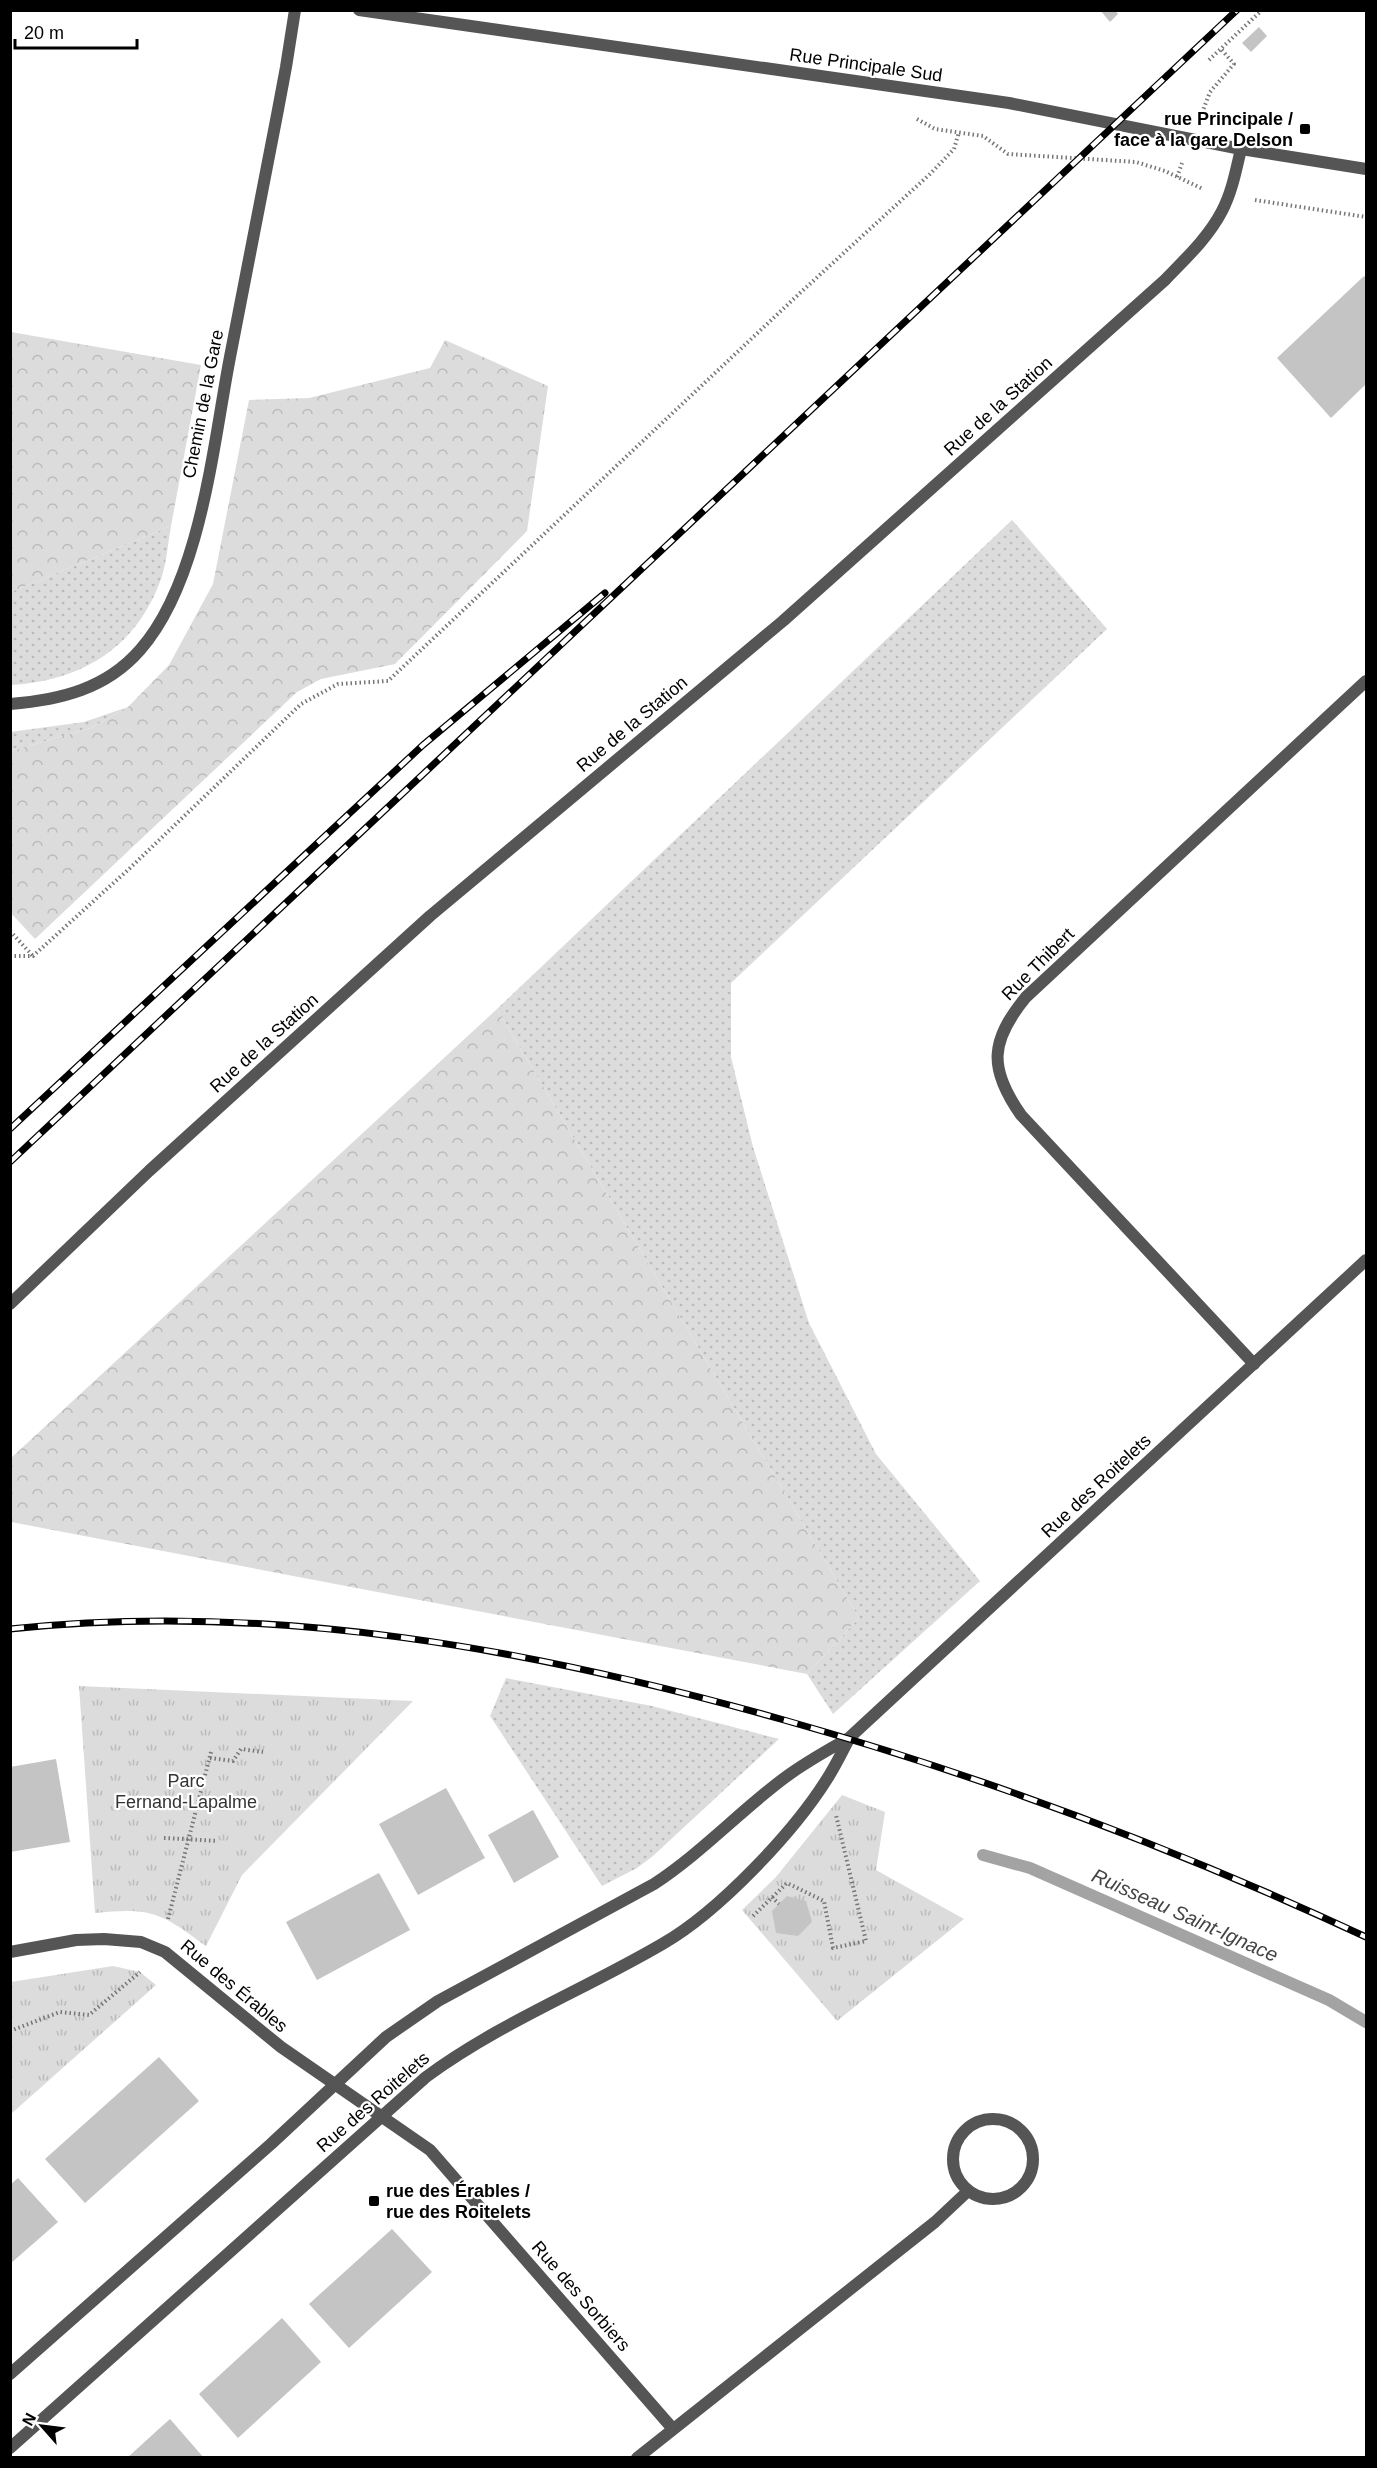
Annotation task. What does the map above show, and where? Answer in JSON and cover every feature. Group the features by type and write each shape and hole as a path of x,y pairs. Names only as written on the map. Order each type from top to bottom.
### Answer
{"street":[{"name":"Chemin de la Gare","path":"10,704 67,697 95,686 120,670 147,641 174,595 201,510 295,10"},
{"name":"Rue Principale Sud","path":"359,10 1008,103 1241,149 1366,169"},
{"name":"Rue de la Station","path":"10,1304 149,1171 430,916 783,621 1165,280 1200,243 1221,212 1229,195 1241,149"},
{"name":"Rue Thibert","path":"1254,1364 1021,1115 1000,1081 997,1060 1000,1040 1010,1017 1026,997 1366,681"},
{"name":"Rue des Roitelets","path":"10,2374 271,2144 386,2037 414,2015 631,1898 682,1866 781,1781 806,1763 849,1738 1366,1260"},
{"name":"Rue des Roitelets","path":"10,2448 426,2077 459,2054 663,1943 698,1919 757,1864 799,1817 827,1779 849,1738"},
{"name":"Rue des Érables","path":"10,1952 76,1941 104,1939 141,1942 153,1946 184,1965 281,2047 381,2116"},
{"name":"Rue des Sorbiers","path":"381,2116 430,2150 673,2429"},
{"path":"984,2120 1010,2123 1020,2130 1030,2147 1032,2167 1027,2180 1018,2190 1006,2197 993,2200 980,2198 968,2191 959,2182 952,2157 955,2145 962,2133 972,2125 984,2120"},
{"path":"637,2457 935,2222 968,2191"}],"path":[{"path":"1209,60 1262,10"},
{"path":"1202,114 1210,92 1234,64 1221,49"},
{"path":"936,129 983,136 1008,154 1136,162 1200,188 1229,195 1366,217"},
{"path":"10,956 33,956 130,868 301,704 338,684 388,681 791,301 930,174 954,149 959,132"},
{"path":"10,931 33,956"},
{"path":"210,1758 233,1761 241,1749 263,1752"},
{"path":"168,1919 211,1752"},
{"path":"753,1916 787,1883 824,1901 833,1948 866,1941 834,1807"},
{"path":"164,1838 218,1841"},
{"path":"772,1897 780,1904"},
{"path":"10,2031 60,2012 89,2015 140,1972"}],"green space":[{"path":"11,332 201,365 171,526 11,592"},
{"path":"445,340 548,386 527,531 395,664 321,679 297,692 35,939 11,913 11,751 91,728 128,707 169,665 213,584 249,400 309,398 430,368"},
{"path":"1012,520 1107,629 731,983 731,1057 753,1147 809,1323 876,1454 980,1581 833,1714 807,1674 859,1618 497,1009"},
{"path":"171,526 164,570 152,601 122,641 104,656 84,667 37,682 11,685 11,592"},
{"path":"128,707 91,728 11,751 10,732 84,722"},
{"path":"497,1009 859,1618 807,1674 11,1522 11,1458"},
{"path":"506,1678 652,1706 779,1739 653,1856 637,1868 602,1886 490,1716"},
{"name":"Parc Fernand-Lapalme","path":"79,1686 413,1701 242,1875 206,1946 178,1926 155,1915 130,1911 95,1913"},
{"path":"842,1795 885,1812 876,1870 964,1919 837,2021 742,1910 776,1877"},
{"path":"113,1966 140,1972 156,1985 11,2114 11,1982"}],"building":[{"path":"1100,10 1115,10 1118,14 1110,22"},
{"path":"1259,27 1267,36 1251,52 1242,43"},
{"path":"1364,276 1366,278 1366,384 1331,418 1277,358"},
{"path":"56,1759 70,1842 10,1852 10,1767"},
{"path":"446,1788 485,1858 418,1895 379,1824"},
{"path":"533,1810 559,1857 514,1883 488,1835"},
{"path":"379,1873 410,1930 317,1980 286,1922"},
{"path":"787,1896 806,1901 812,1922 798,1936 776,1933 772,1911"},
{"path":"159,2057 199,2101 85,2203 45,2159"},
{"path":"18,2178 58,2222 10,2264 10,2185"},
{"path":"392,2229 432,2272 349,2348 309,2304"},
{"path":"282,2318 321,2362 238,2438 199,2394"},
{"path":"170,2419 204,2458 127,2458 161,2427"}],"waterway":[{"name":"Ruisseau Saint-Ignace","path":"983,1855 1030,1868 1329,2000 1366,2022"}],"railway":[{"path":"10,1162 1237,10"},
{"path":"10,1129 423,745 605,593"},
{"path":"10,1629 108,1622 207,1621 304,1627 401,1637 594,1672 784,1720 933,1765 1006,1790 1224,1874 1366,1937"}],"place":[{"name":"rue Principale / face à la gare Delson","path":"1305,129"},
{"name":"rue des Érables / rue des Roitelets","path":"374,2201"}]}
